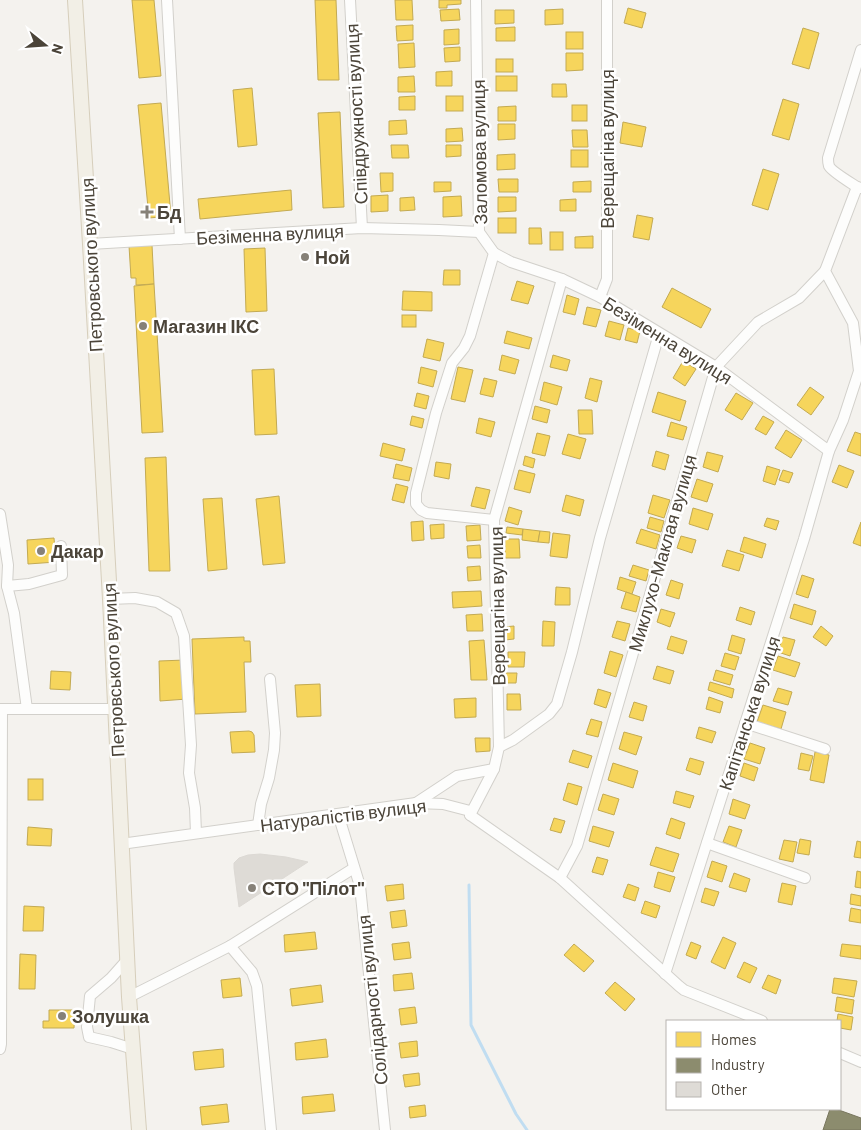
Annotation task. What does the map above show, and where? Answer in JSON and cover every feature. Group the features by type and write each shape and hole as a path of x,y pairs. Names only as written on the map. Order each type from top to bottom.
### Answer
{"main road":[{"name":"Петровського вулиця","path":"75,0 116,709 129,997 139,1130"}],"street":[{"path":"167,0 180,239"},
{"name":"Співдружності вулиця","path":"350,0 362,228"},
{"name":"Заломова вулиця","path":"476,0 480,232 494,253"},
{"name":"Верещагіна вулиця","path":"600,297 607,279 607,0"},
{"path":"825,271 859,187 833,171 828,164 828,158 861,50"},
{"name":"Безіменна вулиця","path":"90,244 362,228 480,232"},
{"name":"Безіменна вулиця","path":"494,253 511,262 562,279 600,297 716,367 829,451"},
{"path":"494,253 470,336 464,348 452,363 443,389 416,493 416,504 427,513 494,520"},
{"name":"Миклухо-Маклая вулиця","path":"560,878 577,846 716,367 758,322 799,298 825,271"},
{"name":"Капітанська вулиця","path":"665,974 804,539 829,451 843,420 860,372 853,322 825,271"},
{"name":"Верещагіна вулиця","path":"470,815 494,769 499,747 494,520 562,279"},
{"path":"499,747 549,714 557,704 600,538 659,334"},
{"path":"0,514 4,569 14,612 27,709"},
{"path":"7,586 29,584 62,576 61,546"},
{"path":"110,599 135,598 157,602 176,613 184,636 191,745 189,773 195,808 196,833"},
{"path":"258,825 274,750 275,733 270,679"},
{"path":"0,1049 2,1044 1,709 116,709"},
{"path":"745,723 824,749"},
{"path":"416,803 457,776 494,769"},
{"name":"Натуралістів вулиця","path":"121,844 416,803 443,804 470,811 470,815 560,878 684,990 759,1020"},
{"name":"Солідарності вулиця","path":"338,814 360,886 385,1130"},
{"path":"707,843 804,878"},
{"path":"129,997 230,946 354,868"},
{"path":"230,946 252,972 257,986 271,1130"},
{"path":"127,960 111,978 90,996 87,1027 89,1037 133,1049"},
{"path":"841,1053 861,1062"}],"building: Homes":[{"path":"132,0 154,0 161,76 139,78"},
{"path":"315,0 336,0 339,80 318,80"},
{"path":"395,0 412,0 413,20 396,20"},
{"path":"439,0 461,0 461,4 447,5 447,8 439,8"},
{"path":"628,8 646,13 642,28 624,23"},
{"path":"459,9 460,20 441,21 440,10"},
{"path":"563,9 563,24 545,25 545,10"},
{"path":"495,10 514,10 514,23 495,24"},
{"path":"413,25 413,40 397,41 396,26"},
{"path":"515,27 515,41 496,41 496,28"},
{"path":"803,28 819,33 809,69 792,64"},
{"path":"459,29 459,44 444,45 444,30"},
{"path":"566,32 583,32 583,49 566,49"},
{"path":"414,43 415,67 399,68 398,44"},
{"path":"460,47 460,61 445,62 444,48"},
{"path":"566,53 583,53 583,70 566,71"},
{"path":"496,59 513,59 513,72 496,72"},
{"path":"452,71 452,86 436,86 436,72"},
{"path":"414,76 415,92 398,92 398,77"},
{"path":"496,76 517,76 517,91 496,91"},
{"path":"552,84 566,84 567,97 552,97"},
{"path":"252,88 257,145 238,147 233,90"},
{"path":"415,96 415,110 399,110 399,97"},
{"path":"446,96 463,96 463,111 446,111"},
{"path":"783,99 799,104 789,140 772,135"},
{"path":"161,103 171,216 149,218 138,105"},
{"path":"572,105 587,105 587,121 572,121"},
{"path":"516,106 516,121 498,121 498,107"},
{"path":"340,112 344,207 323,208 318,113"},
{"path":"406,120 407,134 389,135 389,121"},
{"path":"623,122 646,127 642,147 620,143"},
{"path":"498,124 515,124 515,139 498,140"},
{"path":"462,128 463,141 446,142 446,129"},
{"path":"572,130 587,130 588,147 573,147"},
{"path":"391,145 408,145 409,158 392,158"},
{"path":"446,145 461,145 461,156 446,157"},
{"path":"571,150 588,150 588,167 571,167"},
{"path":"515,154 515,169 497,170 497,155"},
{"path":"763,169 779,174 768,210 752,205"},
{"path":"380,173 393,173 393,191 381,192"},
{"path":"498,179 518,179 518,192 499,192"},
{"path":"591,181 591,192 573,192 573,182"},
{"path":"434,182 451,182 451,191 434,192"},
{"path":"291,190 292,210 200,219 198,199"},
{"path":"388,195 388,211 371,212 371,196"},
{"path":"461,196 462,216 443,217 443,197"},
{"path":"414,197 415,210 400,211 400,198"},
{"path":"498,197 516,197 516,211 498,212"},
{"path":"576,199 576,211 560,211 560,200"},
{"path":"637,215 653,218 649,240 633,237"},
{"path":"498,218 516,218 516,233 498,233"},
{"path":"529,228 541,228 542,244 529,244"},
{"path":"550,232 563,232 563,250 550,250"},
{"path":"593,236 593,248 575,248 575,237"},
{"path":"152,245 154,284 136,285 136,278 131,278 129,246"},
{"path":"265,248 267,311 246,312 244,249"},
{"path":"444,270 460,270 460,285 443,285"},
{"path":"517,281 534,286 528,304 511,300"},
{"path":"154,284 163,432 142,433 134,286"},
{"path":"672,288 711,309 701,328 662,307"},
{"path":"403,291 432,292 432,311 402,310"},
{"path":"567,295 579,299 575,315 563,312"},
{"path":"587,307 601,310 596,327 583,324"},
{"path":"402,315 416,315 416,327 402,327"},
{"path":"609,321 624,325 620,340 605,336"},
{"path":"628,328 640,331 637,343 625,340"},
{"path":"507,331 532,338 529,349 504,343"},
{"path":"427,339 444,343 440,361 423,357"},
{"path":"502,355 519,360 515,374 499,370"},
{"path":"553,355 570,360 567,371 550,367"},
{"path":"683,361 696,369 685,386 673,378"},
{"path":"421,367 437,371 433,387 418,383"},
{"path":"458,367 473,370 465,402 451,399"},
{"path":"274,369 277,434 255,435 252,370"},
{"path":"484,378 497,381 493,397 480,394"},
{"path":"590,378 602,381 597,402 585,398"},
{"path":"544,382 562,387 557,405 540,400"},
{"path":"810,387 824,397 811,415 797,405"},
{"path":"658,392 686,401 680,421 652,412"},
{"path":"417,393 429,396 426,409 414,406"},
{"path":"736,393 753,403 742,420 725,410"},
{"path":"535,406 550,410 547,423 532,419"},
{"path":"578,410 592,410 593,434 579,434"},
{"path":"412,416 424,419 422,428 410,425"},
{"path":"763,416 774,422 766,435 755,429"},
{"path":"479,418 495,422 491,437 476,433"},
{"path":"671,422 687,427 683,440 667,436"},
{"path":"786,430 802,440 791,458 775,448"},
{"path":"855,432 861,434 861,456 847,451"},
{"path":"537,433 550,436 545,456 532,453"},
{"path":"568,434 586,439 580,459 562,454"},
{"path":"383,443 405,449 402,461 380,456"},
{"path":"656,451 669,455 665,470 652,466"},
{"path":"707,452 723,456 718,472 703,467"},
{"path":"525,456 535,459 533,468 523,465"},
{"path":"166,457 170,571 149,571 145,458"},
{"path":"436,462 451,464 449,479 434,476"},
{"path":"396,464 412,468 409,481 393,478"},
{"path":"839,465 854,471 847,488 832,482"},
{"path":"767,466 780,470 775,485 763,481"},
{"path":"519,470 535,474 530,493 514,489"},
{"path":"783,470 793,473 789,483 779,480"},
{"path":"697,479 713,484 707,502 691,497"},
{"path":"396,484 408,487 404,503 392,500"},
{"path":"476,487 490,490 485,509 471,506"},
{"path":"566,495 584,500 580,516 562,511"},
{"path":"653,495 670,500 664,518 648,513"},
{"path":"279,496 285,563 263,565 256,499"},
{"path":"222,498 227,569 208,571 203,499"},
{"path":"509,507 522,511 518,525 505,521"},
{"path":"693,508 713,514 708,530 689,524"},
{"path":"650,517 664,521 661,532 647,528"},
{"path":"767,518 779,521 776,530 764,526"},
{"path":"423,521 424,540 412,541 411,522"},
{"path":"861,522 861,546 853,543"},
{"path":"444,524 444,538 431,539 430,525"},
{"path":"480,525 481,540 467,541 466,526"},
{"path":"507,527 523,529 522,535 506,533"},
{"path":"523,529 540,531 538,542 522,540"},
{"path":"641,529 660,535 656,549 636,543"},
{"path":"540,531 550,532 549,543 538,542"},
{"path":"553,533 570,535 567,558 550,556"},
{"path":"681,536 696,540 692,553 677,548"},
{"path":"744,537 766,544 762,558 740,551"},
{"name":"Дакар","path":"54,538 56,562 28,564 27,540"},
{"path":"505,539 519,539 520,558 505,558"},
{"path":"480,545 481,558 468,558 467,546"},
{"path":"727,550 744,555 739,571 722,566"},
{"path":"633,565 649,570 646,581 629,576"},
{"path":"480,566 481,580 468,581 467,567"},
{"path":"802,575 814,579 808,598 796,594"},
{"path":"620,577 636,582 632,594 617,589"},
{"path":"671,580 683,584 679,599 666,595"},
{"path":"556,587 570,588 570,605 555,605"},
{"path":"481,591 482,606 453,608 452,592"},
{"path":"626,592 640,597 636,612 621,608"},
{"path":"794,604 816,611 812,625 790,618"},
{"path":"740,607 755,612 751,625 736,620"},
{"path":"661,609 675,613 670,627 657,622"},
{"path":"482,614 483,631 467,631 466,615"},
{"path":"543,621 555,622 554,646 542,646"},
{"path":"617,621 630,624 625,641 612,637"},
{"path":"514,626 514,639 505,640 504,627"},
{"path":"821,626 833,636 826,646 813,637"},
{"path":"732,635 745,639 741,654 728,650"},
{"path":"671,636 687,641 683,654 667,649"},
{"path":"244,637 244,641 250,641 251,662 244,662 246,712 195,714 192,639"},
{"path":"783,637 795,640 790,656 778,652"},
{"path":"484,640 487,680 471,680 469,641"},
{"path":"610,651 623,655 616,677 604,673"},
{"path":"508,652 525,652 524,667 508,667"},
{"path":"725,653 739,657 735,670 721,666"},
{"path":"778,656 800,663 795,677 773,670"},
{"path":"185,660 187,699 160,701 159,661"},
{"path":"657,666 674,671 670,684 653,679"},
{"path":"716,670 733,675 730,685 713,680"},
{"path":"51,671 71,672 70,690 50,689"},
{"path":"505,673 517,673 516,683 505,683"},
{"path":"710,682 734,689 732,698 708,690"},
{"path":"320,684 321,716 297,717 295,685"},
{"path":"778,688 792,692 788,705 773,701"},
{"path":"598,689 611,693 606,708 594,704"},
{"path":"507,694 520,694 521,710 507,710"},
{"path":"709,697 723,702 720,713 706,709"},
{"path":"476,698 476,717 455,718 454,699"},
{"path":"634,702 647,706 643,721 629,717"},
{"path":"763,705 786,712 781,729 757,722"},
{"path":"591,719 602,722 598,737 586,734"},
{"path":"699,727 716,732 712,743 696,738"},
{"path":"249,731 254,735 255,752 232,753 230,732"},
{"path":"624,732 642,737 636,755 619,749"},
{"path":"475,738 490,738 490,751 476,752"},
{"path":"750,743 765,748 760,764 744,759"},
{"path":"573,750 592,756 588,768 569,762"},
{"path":"815,752 829,755 824,783 810,780"},
{"path":"801,753 813,756 809,771 798,769"},
{"path":"690,758 704,762 700,775 686,770"},
{"path":"613,763 638,771 633,788 608,780"},
{"path":"744,763 758,768 754,781 740,776"},
{"path":"28,779 43,779 43,800 28,800"},
{"path":"568,783 582,787 577,805 563,800"},
{"path":"676,791 694,796 690,808 673,803"},
{"path":"603,794 619,799 614,815 598,810"},
{"path":"733,799 750,805 745,819 729,814"},
{"path":"554,818 565,821 561,833 550,830"},
{"path":"671,818 685,823 680,839 666,834"},
{"path":"593,826 614,832 609,847 589,841"},
{"path":"729,826 742,830 736,847 723,842"},
{"path":"28,827 52,829 51,846 27,845"},
{"path":"800,839 811,841 809,855 797,853"},
{"path":"784,840 797,842 793,862 779,859"},
{"path":"857,841 861,842 861,858 854,857"},
{"path":"656,847 679,854 673,872 650,865"},
{"path":"597,857 608,860 603,875 592,872"},
{"path":"712,861 727,866 722,882 707,877"},
{"path":"857,871 861,872 861,888 855,887"},
{"path":"658,872 675,877 670,892 654,887"},
{"path":"734,873 750,879 746,892 729,887"},
{"path":"782,883 796,886 792,905 778,902"},
{"path":"403,884 404,899 387,901 385,886"},
{"path":"628,884 639,888 635,901 623,897"},
{"path":"705,888 719,892 714,906 701,902"},
{"path":"851,894 861,896 861,906 850,904"},
{"path":"645,901 660,906 656,918 641,913"},
{"path":"24,906 44,907 43,931 23,931"},
{"path":"851,908 861,910 861,923 849,921"},
{"path":"405,910 407,926 392,928 390,912"},
{"path":"315,932 317,949 285,952 284,935"},
{"path":"723,937 736,943 725,969 711,962"},
{"path":"409,942 411,958 394,960 392,944"},
{"path":"691,942 701,946 696,959 686,955"},
{"path":"574,944 594,961 584,972 564,955"},
{"path":"842,944 861,946 861,959 840,956"},
{"path":"20,954 36,955 35,989 19,989"},
{"path":"744,962 757,968 750,983 737,977"},
{"path":"412,973 414,989 394,991 393,975"},
{"path":"768,975 781,980 776,994 762,988"},
{"path":"240,978 242,996 223,998 221,980"},
{"path":"834,978 857,981 854,997 832,993"},
{"path":"615,982 635,999 625,1011 605,993"},
{"path":"321,985 323,1002 292,1006 290,989"},
{"path":"837,997 854,1000 852,1014 835,1011"},
{"path":"415,1007 417,1023 401,1025 399,1009"},
{"name":"Золушка","path":"49,1010 75,1010 74,1028 43,1028 43,1021 49,1021"},
{"path":"838,1014 853,1017 851,1030 841,1028 841,1020 837,1020"},
{"path":"326,1039 328,1057 296,1060 295,1043"},
{"path":"417,1041 418,1056 401,1058 399,1043"},
{"path":"223,1049 224,1067 195,1070 193,1052"},
{"path":"419,1073 420,1085 405,1087 403,1075"},
{"path":"333,1094 335,1111 303,1114 302,1097"},
{"path":"227,1104 229,1122 202,1125 200,1107"},
{"path":"425,1105 426,1116 410,1118 409,1107"}],"building: Industry":[{"path":"830,1110 839,1110 861,1118 861,1130 823,1130"}],"building: Other":[{"name":"СТО \"Пілот\"","path":"260,854 308,862 239,907 234,863 239,858"}],"waterway":[{"path":"469,885 471,1025 516,1114 527,1130"}],"place":[{"name":"Бд","path":"147,212"},
{"name":"Ной","path":"305,257"},
{"name":"Магазин ІКС","path":"143,326"},
{"name":"Дакар","path":"41,551"},
{"name":"СТО \"Пілот\"","path":"252,888"},
{"name":"Золушка","path":"62,1016"}]}
